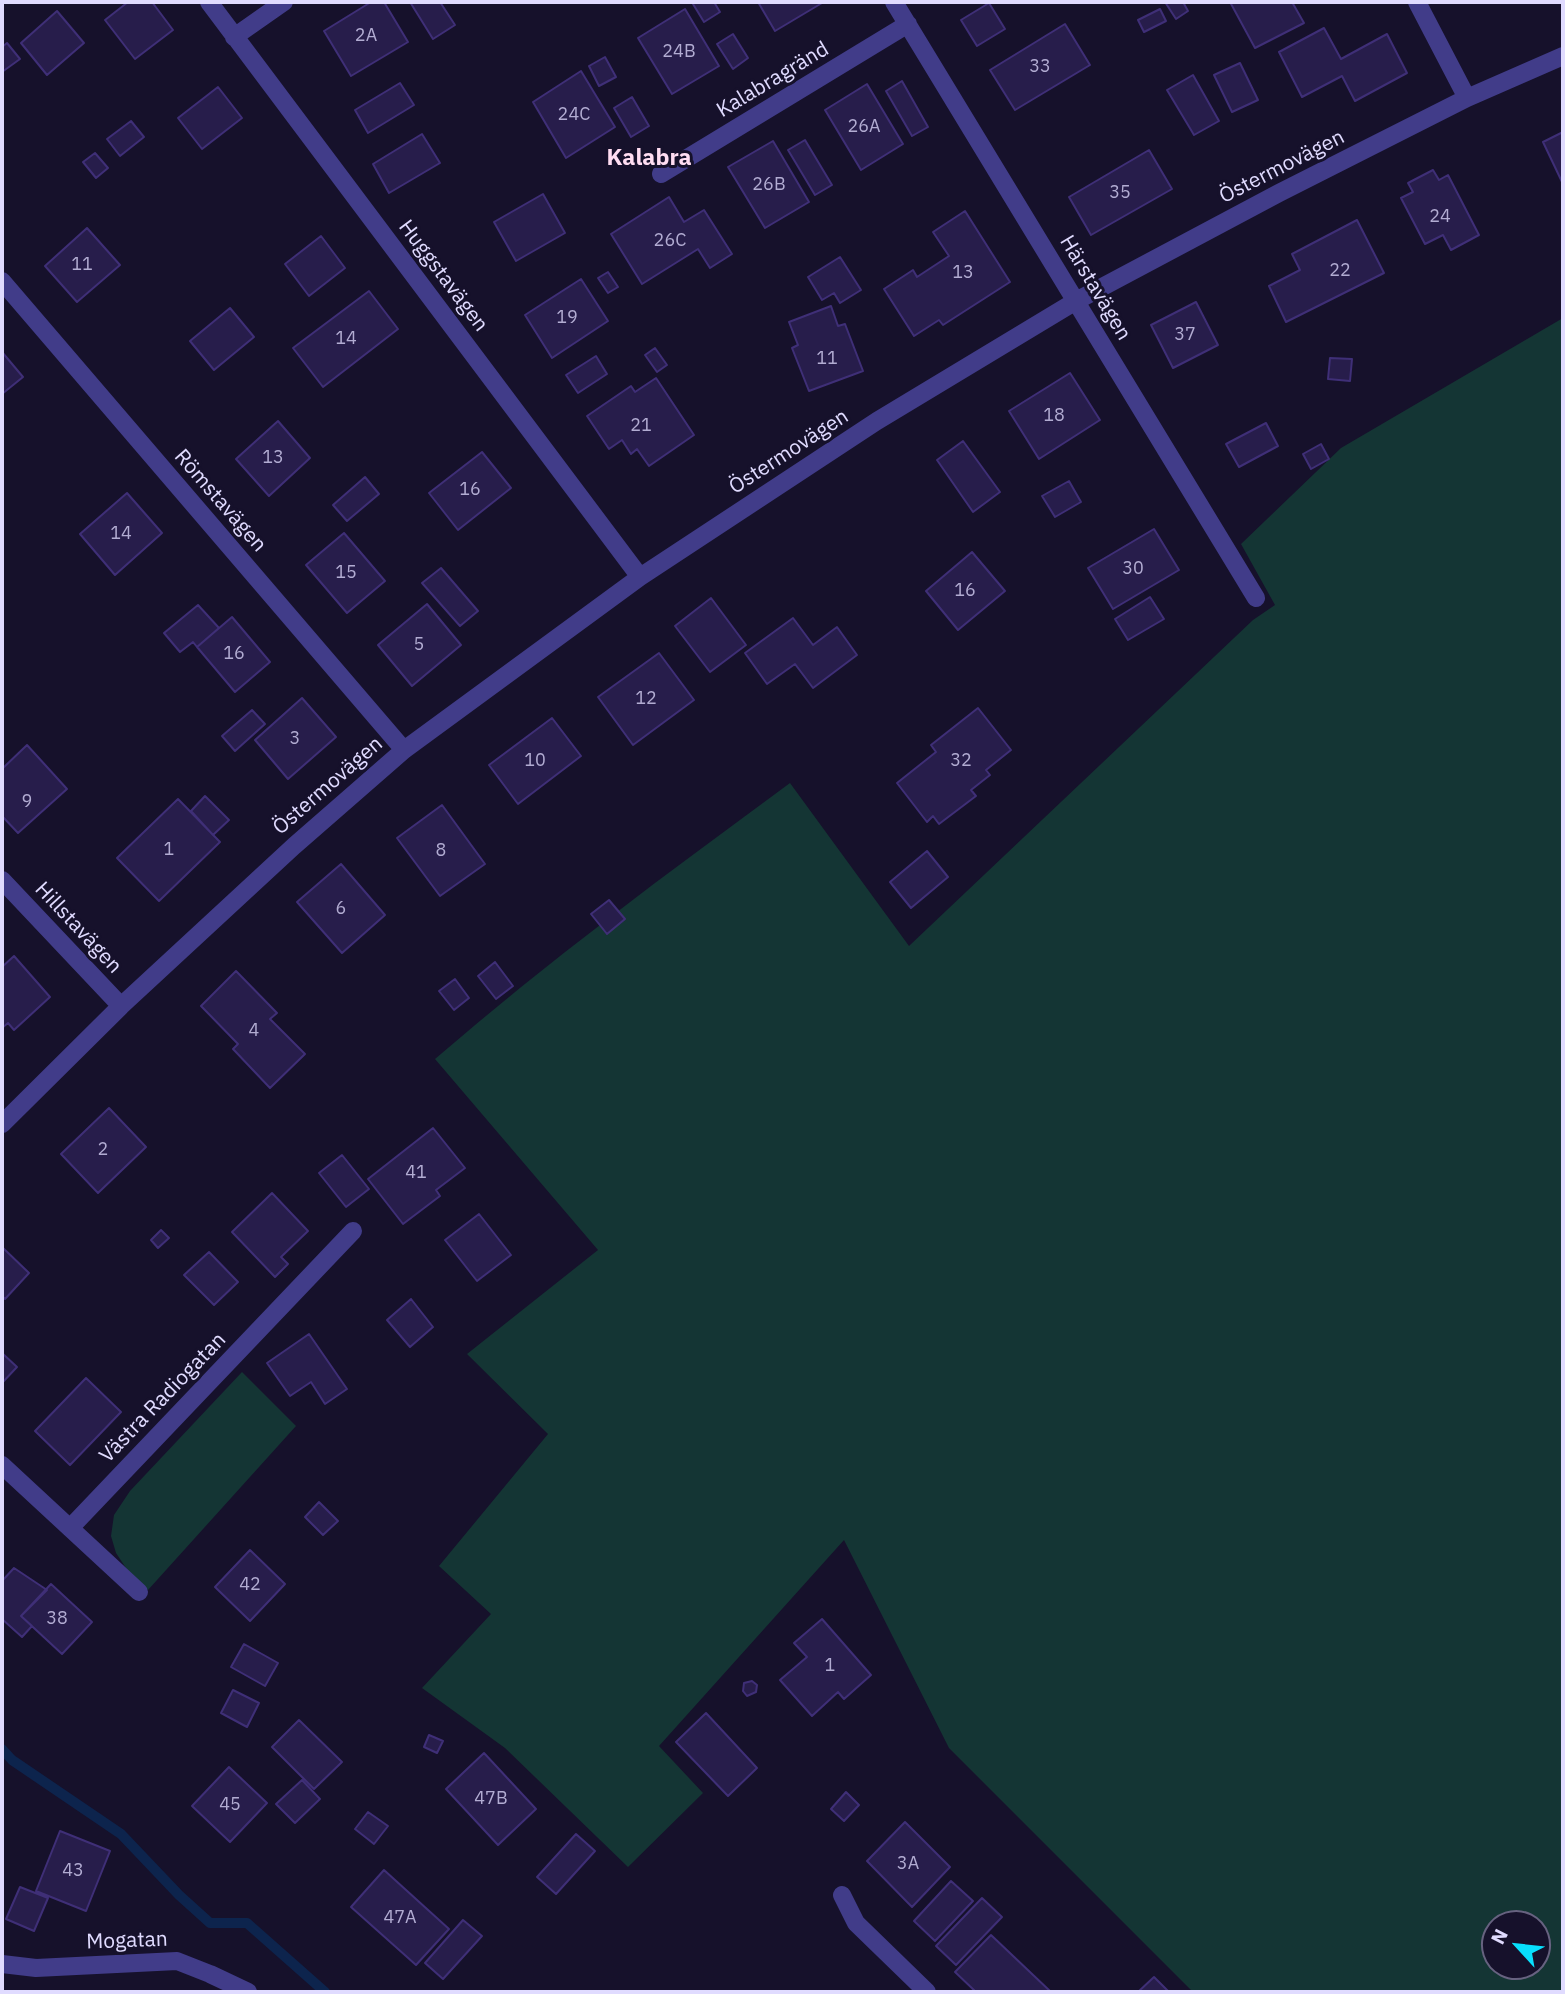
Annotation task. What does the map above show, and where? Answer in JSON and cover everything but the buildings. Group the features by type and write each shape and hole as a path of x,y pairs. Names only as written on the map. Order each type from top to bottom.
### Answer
{"street":[{"name":"Huggstavägen","path":"209,2 640,577"},
{"path":"234,37 284,2"},
{"name":"Härstavägen","path":"894,2 1256,598"},
{"path":"1417,2 1466,98"},
{"name":"Kalabragränd","path":"661,174 908,24"},
{"name":"Östermovägen","path":"2,1124 121,1006 294,846 404,750 640,577 877,421 1076,301 1466,98 1563,56"},
{"name":"Römstavägen","path":"2,281 404,750"},
{"name":"Hillstavägen","path":"2,880 121,1006"},
{"name":"Västra Radiogatan","path":"70,1528 353,1231"},
{"path":"2,1465 139,1592"},
{"path":"842,1895 856,1923 927,1992"},
{"name":"Mogatan","path":"2,1964 36,1968 177,1961 248,1992"}],"green space":[{"path":"1563,318 1563,1992 1193,1992 949,1748 844,1540 659,1746 703,1793 628,1867 505,1748 422,1688 491,1614 439,1566 548,1434 467,1354 598,1250 435,1059 565,952 790,783 909,946 1253,620 1275,605 1241,544 1341,448"},
{"path":"242,1372 296,1426 148,1590 130,1574 116,1553 111,1536 114,1515 130,1491"}],"waterway":[{"path":"2,1749 12,1760 121,1834 179,1895 210,1923 247,1923 325,1992"}],"district":[{"name":"Kalabra","path":"649,158"}]}
